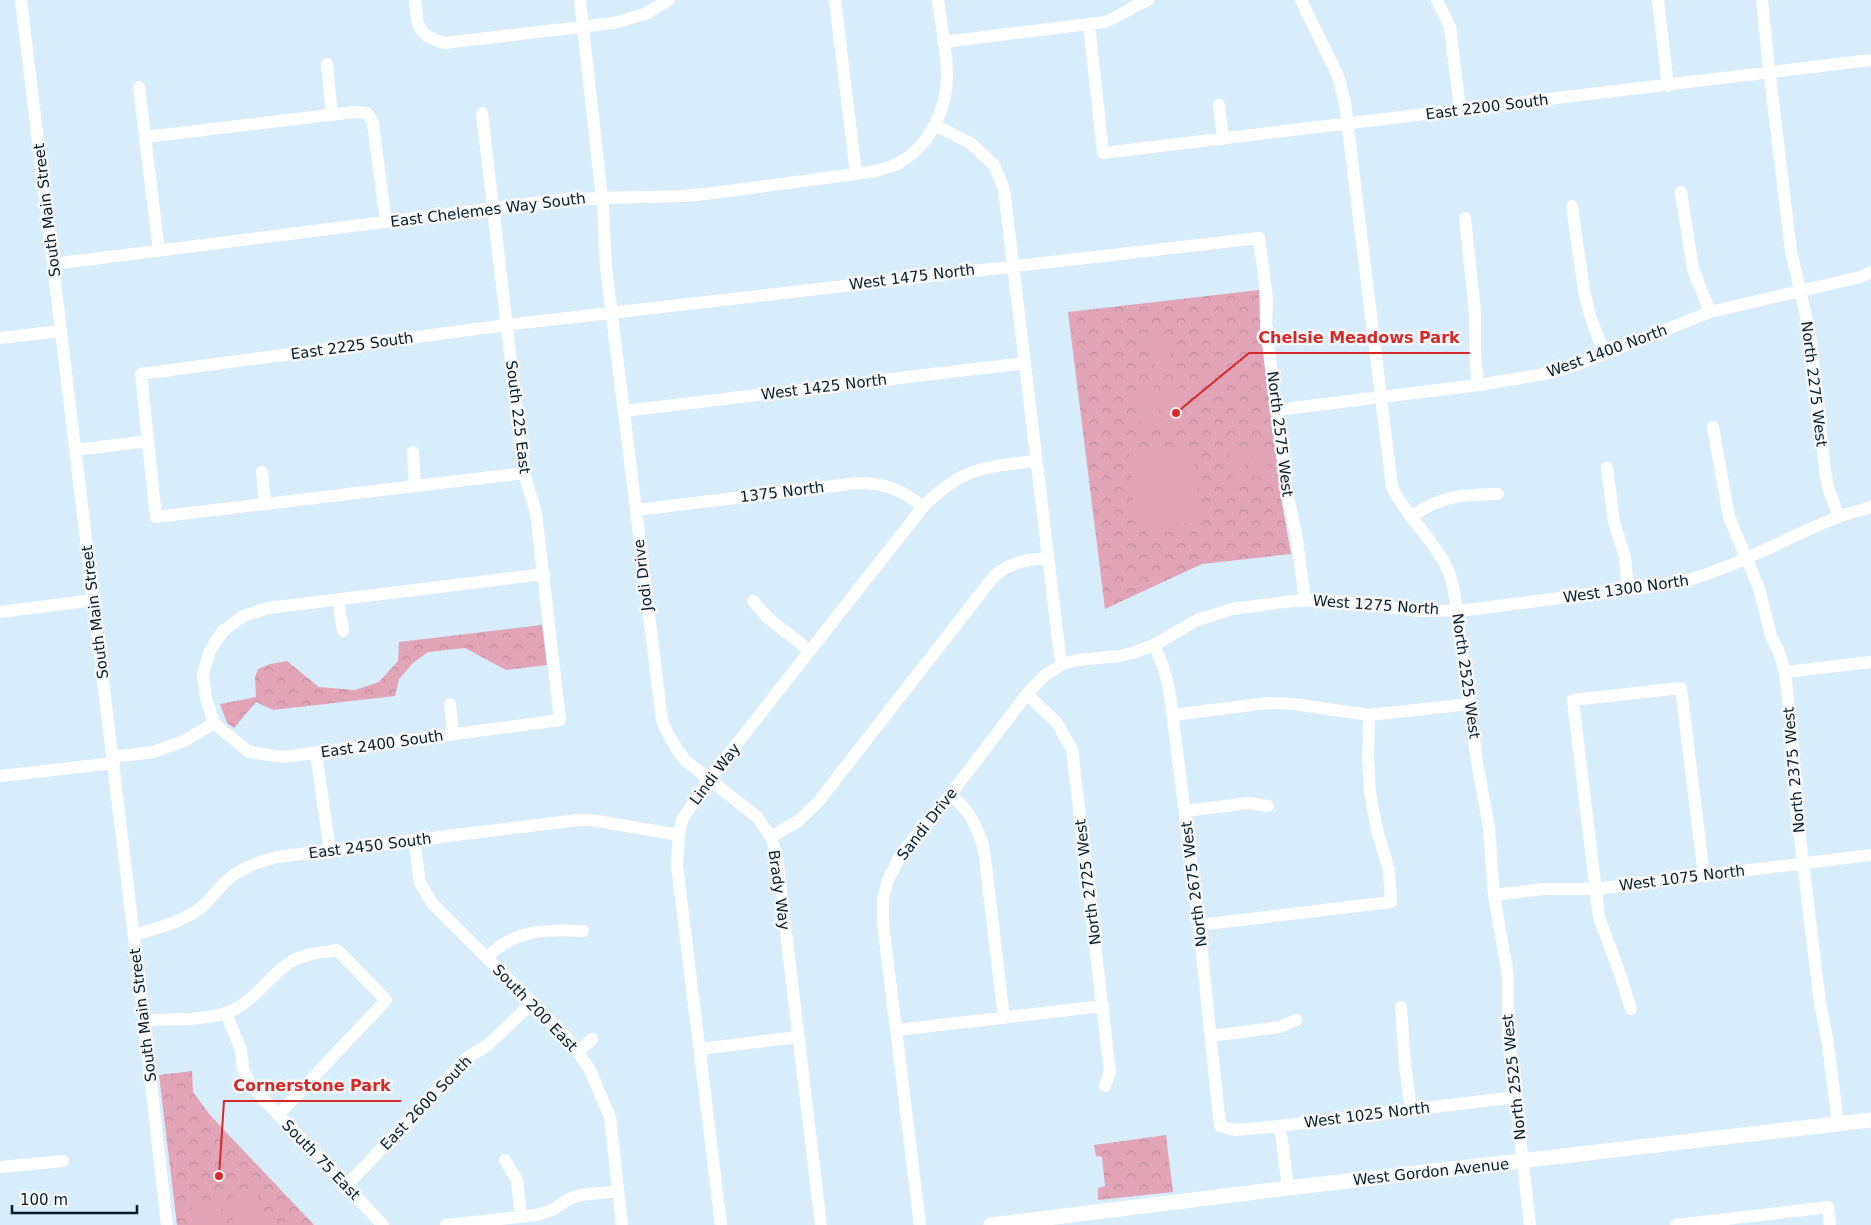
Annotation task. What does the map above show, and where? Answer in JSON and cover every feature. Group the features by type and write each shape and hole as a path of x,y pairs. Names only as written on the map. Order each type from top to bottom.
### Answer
{"main road":[{"name":"West Gordon Avenue","path":"991,1225 1288,1188 1871,1120"}],"street":[{"name":"South Main Street","path":"21,0 134,935 167,1225"},
{"path":"415,0 418,24 429,39 444,43 613,23 645,14 669,0"},
{"name":"Jodi Drive","path":"580,0 602,198 606,267 662,720 676,750 686,761 757,817 771,837"},
{"path":"835,0 856,174"},
{"name":"East Chelemes Way South","path":"53,264 566,199 706,194 879,170 900,162 928,137 935,125 944,101 947,76 938,0"},
{"path":"943,42 1106,22 1119,17 1136,5 1148,0"},
{"name":"North 2525 West","path":"1302,0 1338,76 1345,103 1392,487 1398,500 1447,567 1454,590 1477,761 1489,828 1494,895 1508,976 1508,1030 1530,1225"},
{"path":"1437,0 1450,27 1460,110"},
{"path":"1658,0 1668,86"},
{"path":"1762,0 1770,73"},
{"name":"East 2200 South","path":"1088,24 1103,153 1871,60"},
{"path":"327,64 332,115"},
{"name":"North 2275 West","path":"1770,73 1791,250 1812,351 1825,472 1828,487 1839,517"},
{"path":"139,87 159,251"},
{"path":"1219,105 1223,139"},
{"path":"145,137 354,112 367,113 373,123 386,222"},
{"name":"South 225 East","path":"482,113 524,473 536,513 560,720"},
{"path":"935,125 970,143 994,165 1004,188 1060,656 1063,664"},
{"path":"1681,192 1694,270 1710,312"},
{"path":"1572,206 1584,291 1590,315 1604,354"},
{"path":"1465,218 1475,312 1475,353 1478,385"},
{"name":"West 1475 North","path":"564,319 1259,238"},
{"name":"North 2575 West","path":"1259,238 1267,298 1266,324 1287,494 1296,533 1304,600"},
{"name":"West 1400 North","path":"1277,410 1478,385 1545,374 1576,365 1710,312 1860,277 1871,272"},
{"name":"East 2225 South","path":"148,441 141,374 506,325 564,319"},
{"path":"0,338 61,331"},
{"name":"West 1425 North","path":"624,411 1025,363"},
{"name":"North 2375 West","path":"1713,427 1729,517 1759,588 1771,636 1779,652 1785,672 1793,744 1795,796 1820,1003 1828,1044 1838,1123"},
{"path":"76,450 148,441 156,517 524,473"},
{"path":"413,452 415,486"},
{"name":"Lindi Way","path":"722,1225 677,865 682,820 709,779 923,507 939,490 957,478 997,465 1036,461"},
{"path":"1607,468 1614,522 1625,557 1628,590"},
{"path":"262,472 265,504"},
{"name":"1375 North","path":"636,510 858,483 876,483 892,487 923,507"},
{"path":"1411,517 1435,502 1470,495 1498,494"},
{"name":"West 1300 North","path":"1457,610 1628,590 1704,577 1746,560 1839,517 1871,508"},
{"name":"Brady Way","path":"821,1225 777,857 771,837 798,821 818,802 994,575 1008,565 1022,561 1048,558"},
{"path":"0,776 113,760 153,752 184,741 214,723 206,698 203,674 210,650 224,631 243,616 268,608 544,574"},
{"path":"0,612 94,600"},
{"path":"338,600 343,631"},
{"name":"West 1275 North","path":"1063,664 1077,660 1119,656 1154,645 1197,620 1214,613 1232,609 1304,600 1339,600 1373,607 1420,611 1457,610"},
{"path":"753,601 768,618 810,651"},
{"name":"North 2675 West","path":"1154,645 1167,676 1173,715 1220,1126"},
{"path":"1785,672 1871,662"},
{"name":"Sandi Drive","path":"920,1225 883,922 883,898 888,880 901,854 950,795 1027,694 1044,675 1063,664"},
{"path":"1631,1009 1621,977 1601,927 1573,700 1681,688 1704,875"},
{"name":"North 2725 West","path":"1027,694 1056,722 1072,749 1110,1072 1106,1086"},
{"path":"1173,715 1267,703 1293,704 1370,715 1470,704"},
{"path":"450,704 453,734"},
{"path":"1198,925 1391,902 1388,870 1377,830 1370,793 1368,757 1370,715"},
{"name":"East 2400 South","path":"214,723 249,752 283,757 560,720"},
{"path":"316,753 330,851"},
{"path":"950,795 967,810 979,830 984,850 1004,1018"},
{"path":"1185,812 1250,803 1268,806"},
{"name":"East 2450 South","path":"134,935 174,923 202,907 226,881 242,870 259,861 277,857 578,820 592,820 679,835"},
{"name":"South 200 East","path":"414,840 420,883 432,903 566,1037 589,1068 610,1117 622,1225"},
{"name":"West 1075 North","path":"1494,895 1543,889 1595,889 1871,855"},
{"path":"487,958 505,942 518,936 546,931 583,931"},
{"path":"144,1020 195,1018 226,1013 248,1000 286,964 304,956 337,950 386,1000 278,1115"},
{"name":"East 2600 South","path":"346,1186 468,1057 488,1045 532,1003"},
{"path":"897,1030 1103,1006"},
{"path":"1401,1007 1410,1110"},
{"name":"South 75 East","path":"226,1013 240,1050 243,1068 250,1085 382,1225"},
{"path":"1211,1036 1280,1028 1296,1020"},
{"path":"700,1049 798,1037"},
{"path":"578,1052 592,1039"},
{"name":"West 1025 North","path":"1220,1126 1234,1130 1280,1126 1515,1097"},
{"path":"1280,1126 1288,1188"},
{"path":"506,1160 516,1180 521,1216"},
{"path":"0,1167 63,1161"},
{"path":"446,1225 537,1215 552,1210 569,1199 581,1195 618,1191"},
{"path":"1676,1225 1828,1207 1830,1225"}],"green space":[{"path":"1259,290 1260,324 1282,503 1291,554 1202,564 1105,609 1068,312"},
{"path":"1169,338 1172,368 1154,369 1152,340"},
{"path":"1179,385 1183,420 1163,423 1160,387"},
{"path":"1157,387 1160,423 1141,425 1138,389"},
{"path":"1265,446 1269,475 1255,477 1251,447"},
{"path":"1193,447 1200,522 1135,528 1129,452"},
{"path":"1243,448 1247,478 1233,480 1229,450"},
{"path":"542,625 547,665 506,670 465,648 428,652 413,663 399,679 395,696 273,710 256,702 234,728 227,723 220,704 256,697 255,677 258,669 270,664 287,661 319,687 355,690 379,682 398,661 399,642"},
{"path":"192,1071 193,1092 210,1115 314,1225 177,1225 159,1075"},
{"path":"1166,1135 1173,1192 1098,1200 1098,1188 1105,1186 1102,1157 1096,1156 1094,1145"},
{"path":"258,1195 261,1225 233,1225 230,1198"},
{"path":"221,1199 223,1225 194,1225 192,1201"}],"place":[{"name":"Chelsie Meadows Park","path":"1176,413"},
{"name":"Cornerstone Park","path":"219,1176"}]}
